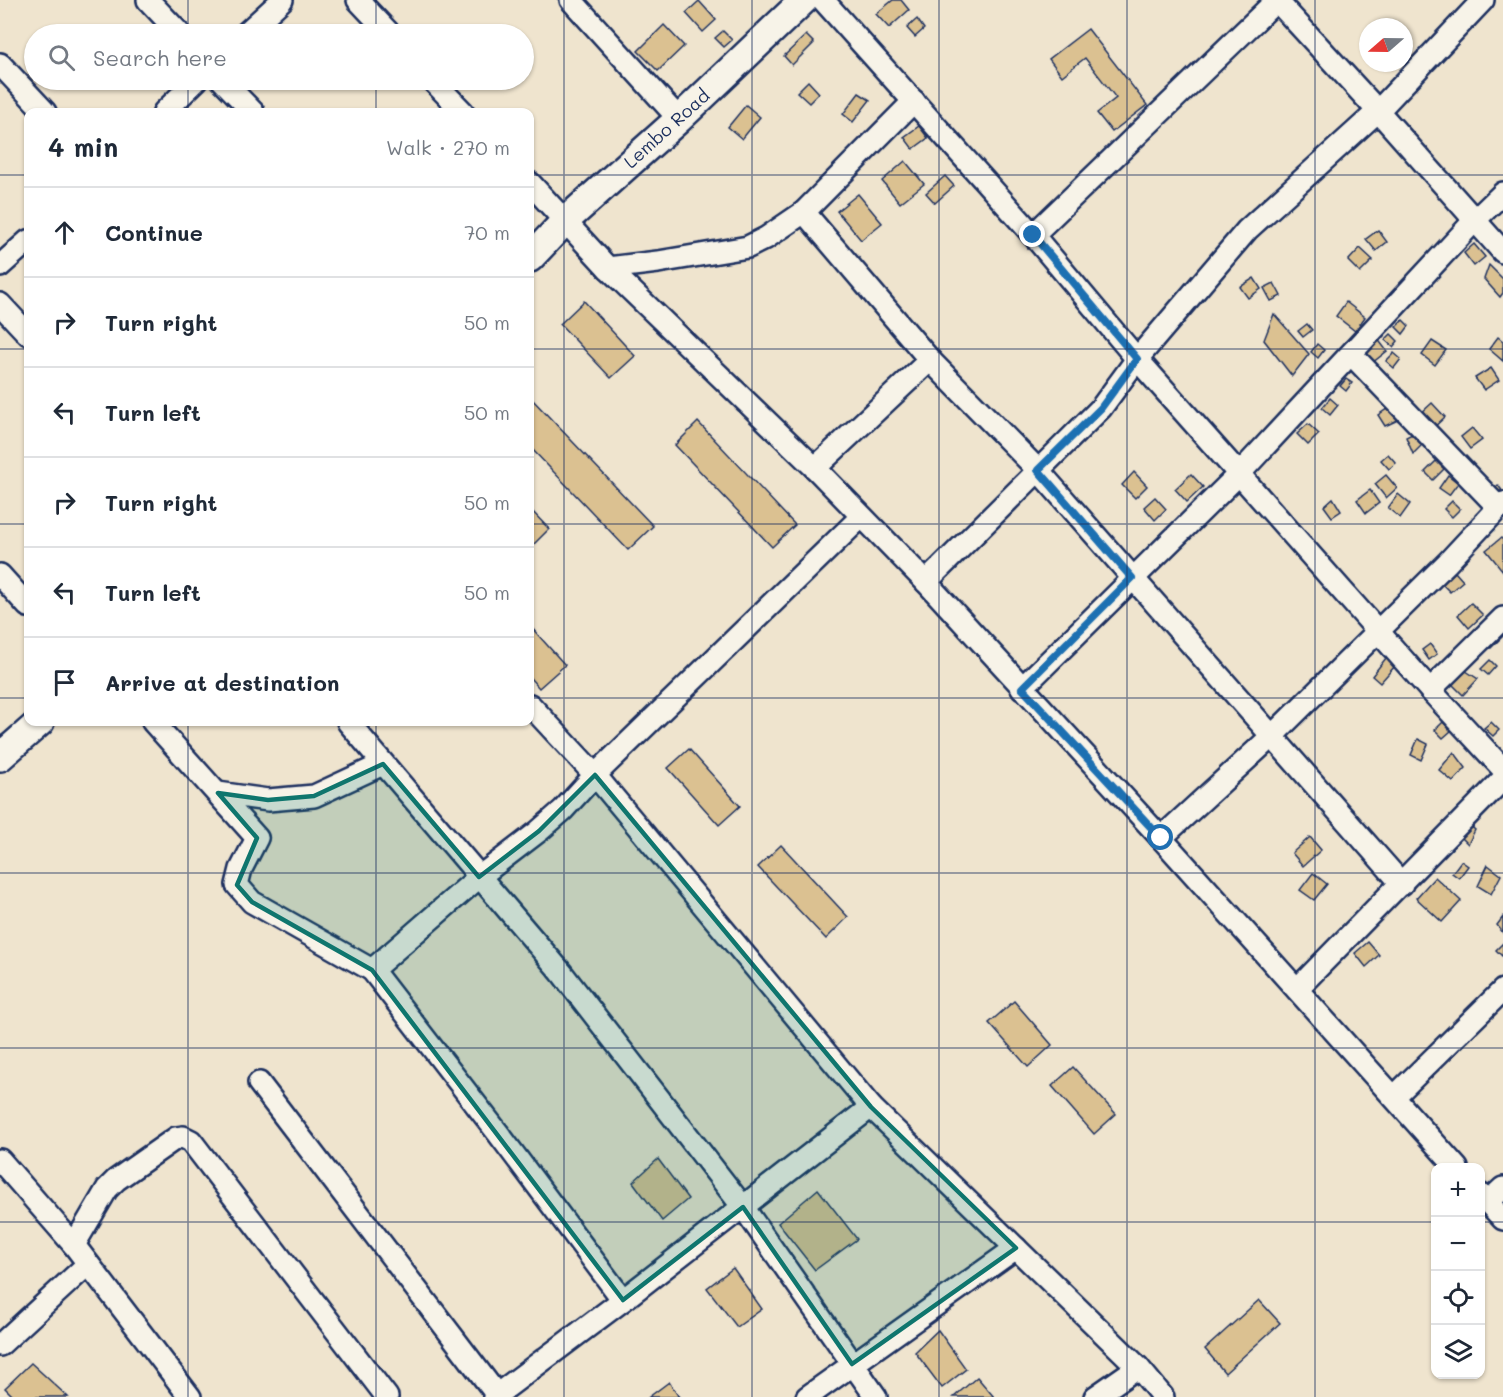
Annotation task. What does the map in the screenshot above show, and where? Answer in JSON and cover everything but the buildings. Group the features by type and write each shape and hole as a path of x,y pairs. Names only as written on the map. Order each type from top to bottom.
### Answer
{"street":[{"path":"148,0 171,24"},
{"path":"256,24 282,0"},
{"path":"358,0 381,24"},
{"path":"571,0 679,119"},
{"name":"Lembo Road","path":"534,254 565,221 679,119 804,0"},
{"path":"823,0 1033,235 1137,359 1430,690 1503,769"},
{"path":"1033,235 1276,0 1503,252"},
{"path":"926,582 1101,408 1137,359 1255,222 1378,111 1483,0"},
{"path":"0,64 24,90"},
{"path":"24,90 41,108"},
{"path":"169,108 187,90"},
{"path":"232,90 249,108"},
{"path":"442,90 459,108"},
{"path":"608,268 748,247 766,238 804,212 914,101"},
{"path":"534,187 608,268 815,468 926,582 1161,838 1453,1163"},
{"path":"1022,688 1239,474 1475,220 1503,193"},
{"path":"804,212 930,360 1038,470 1402,884"},
{"path":"0,266 24,245"},
{"path":"0,304 24,330"},
{"path":"1161,838 1272,736 1447,563 1501,506 1351,354"},
{"path":"815,468 930,360"},
{"path":"372,970 479,877 547,824 861,517"},
{"path":"0,575 24,602"},
{"path":"1430,690 1503,618"},
{"path":"534,709 595,775 872,1107 1138,1367 1163,1397"},
{"path":"0,757 35,726"},
{"path":"157,726 257,838 241,869 237,885 252,903 372,970 623,1300"},
{"path":"351,726 561,972 743,1207 876,1397"},
{"path":"218,793 268,800 314,796 383,764"},
{"path":"1297,989 1503,779"},
{"path":"1394,1097 1503,990"},
{"path":"259,1083 495,1396 872,1107"},
{"path":"74,1245 107,1189 116,1180 176,1138 183,1137 191,1141 387,1397"},
{"path":"0,1160 74,1245 190,1397"},
{"path":"1490,1195 1503,1219"},
{"path":"807,1397 1016,1248"},
{"path":"0,1345 88,1264"},
{"path":"1095,1397 1138,1367"}],"highlighted area":[{"path":"383,764 479,877 539,831 595,775 871,1107 1016,1248 852,1364 743,1207 623,1300 372,970 252,902 237,885 257,838 218,793 268,800 314,796"}],"route":[{"path":"1033,235 1137,359 1101,408 1038,470 1132,578 1022,688 1161,838"}]}
